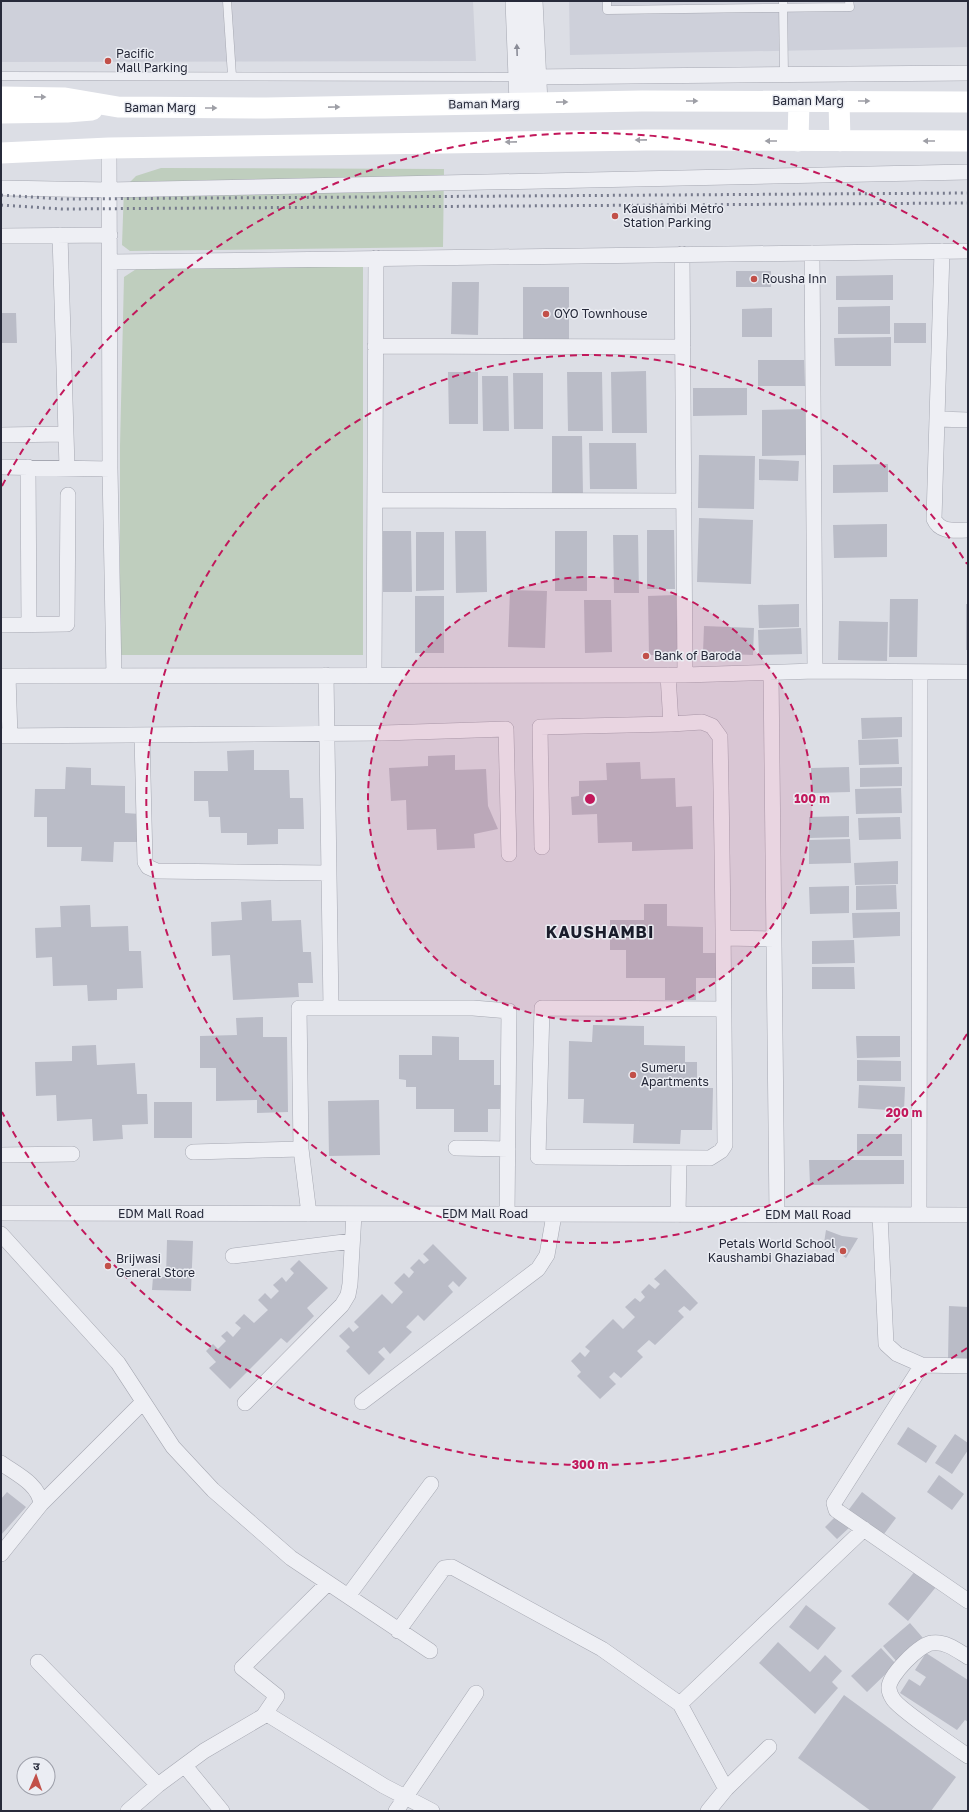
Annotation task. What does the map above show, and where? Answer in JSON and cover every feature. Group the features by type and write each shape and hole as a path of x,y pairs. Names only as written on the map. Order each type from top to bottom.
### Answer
{"main road":[{"name":"Baman Marg","path":"1,97 65,98 118,107 266,108 529,103 799,101 968,102"},
{"path":"798,141 799,101"},
{"path":"839,101 840,141"},
{"path":"1,113 66,112 118,107"},
{"path":"1,153 108,148 647,140 968,142"}],"street":[{"path":"515,1 518,77 529,103"},
{"path":"529,103 537,77 533,1"},
{"path":"518,77 968,73"},
{"path":"108,148 110,235 110,469 114,676"},
{"path":"1,188 109,190 968,172"},
{"path":"60,235 67,467"},
{"path":"1,236 110,235"},
{"path":"110,262 968,250"},
{"path":"942,251 934,520 937,526 943,529 968,530"},
{"path":"812,253 815,671"},
{"path":"682,254 685,676"},
{"path":"374,675 376,258"},
{"path":"375,346 683,347"},
{"path":"937,419 968,420"},
{"path":"1,435 66,434"},
{"path":"1,467 67,467 110,469"},
{"path":"28,467 29,624"},
{"path":"1,625 67,624 68,495"},
{"path":"375,500 684,501"},
{"path":"509,854 506,729 327,734 5,736 4,676 326,674 685,676 815,671 920,673 968,672"},
{"path":"771,673 777,1215"},
{"path":"919,1215 920,673"},
{"path":"326,674 331,1008"},
{"path":"668,675 671,724"},
{"path":"542,846 540,727 702,722 712,726 720,737 724,938 725,1145 721,1151 710,1158 538,1157 542,1008 724,1010"},
{"path":"142,735 145,862 148,867 157,872 328,873"},
{"path":"724,938 774,939"},
{"path":"309,1214 301,1149 299,1008 473,1008 509,1011 507,1214"},
{"path":"456,1148 508,1149"},
{"path":"193,1152 301,1149"},
{"path":"1,1155 72,1154"},
{"path":"678,1215 679,1158"},
{"name":"EDM Mall Road","path":"1,1213 968,1215"},
{"path":"245,1403 342,1305 348,1295 354,1214"},
{"path":"362,1402 538,1269 544,1262 547,1255 554,1214"},
{"path":"880,1215 886,1344 890,1350 897,1354 922,1364 968,1366"},
{"path":"1,1234 118,1363 173,1447 213,1490 291,1558 430,1651"},
{"path":"232,1256 352,1242"},
{"path":"922,1364 834,1503 836,1510 968,1601"},
{"path":"1,1554 41,1504 143,1402"},
{"path":"1,1464 35,1488 40,1495 41,1504"},
{"path":"348,1596 431,1484"},
{"path":"680,1704 864,1529"},
{"path":"398,1631 444,1568 452,1567 602,1649 680,1704 726,1789"},
{"path":"128,1811 158,1785 204,1751 264,1715 277,1696 242,1668 328,1583"},
{"path":"968,1657 951,1646 931,1643 918,1650 893,1676 889,1687 893,1700 951,1746 968,1756"},
{"path":"38,1662 158,1785"},
{"path":"396,1811 476,1693"},
{"path":"264,1715 271,1715 406,1798 432,1811"},
{"path":"708,1811 726,1789 769,1747"},
{"path":"185,1766 222,1811"}],"lane":[{"path":"227,1 232,76"},
{"path":"607,1 607,10 783,4 850,7 850,1"},
{"path":"783,4 784,75"},
{"path":"1,76 518,77"}],"shaded area":[{"path":"1,1 473,1 476,61 1,62"},
{"path":"569,1 968,1 968,47 570,55"}],"green space":[{"path":"161,168 444,169 443,247 130,251 122,245 124,188 136,176"},
{"path":"363,262 363,655 120,655 120,446 124,277 144,264"}],"building":[{"name":"Rousha Inn","path":"736,271 771,271 771,287 736,287"},
{"path":"893,275 893,300 836,300 836,276"},
{"path":"452,282 479,282 478,335 451,334"},
{"name":"OYO Townhouse","path":"523,287 569,287 569,341 523,340"},
{"path":"890,306 890,334 838,334 838,307"},
{"path":"772,308 772,337 742,337 742,309"},
{"path":"1,313 16,313 17,343 1,343"},
{"path":"894,323 926,323 926,343 894,343"},
{"path":"891,337 891,366 835,366 834,338"},
{"path":"758,360 804,360 805,386 758,386"},
{"path":"646,371 647,433 612,433 611,372"},
{"path":"448,372 478,372 478,424 449,424"},
{"path":"567,372 602,372 603,431 568,431"},
{"path":"513,373 543,373 543,429 514,429"},
{"path":"482,376 508,376 509,431 483,431"},
{"path":"693,388 747,388 747,415 693,416"},
{"path":"808,409 809,455 762,456 762,410"},
{"path":"552,436 582,436 583,495 552,496"},
{"path":"589,443 636,443 637,489 590,489"},
{"path":"699,455 755,456 754,509 698,508"},
{"path":"759,459 799,461 798,481 759,480"},
{"path":"888,464 888,492 833,493 833,465"},
{"path":"699,518 753,520 751,584 697,582"},
{"path":"887,524 887,557 834,558 833,525"},
{"path":"647,530 674,530 675,589 647,589"},
{"path":"383,531 411,531 412,592 383,592"},
{"path":"455,531 486,531 487,592 456,593"},
{"path":"555,531 587,531 587,591 555,591"},
{"path":"416,532 444,532 444,590 416,591"},
{"path":"613,535 638,535 639,593 614,593"},
{"path":"510,590 547,591 545,648 508,647"},
{"path":"676,595 678,655 649,655 648,596"},
{"path":"415,596 444,596 444,653 415,653"},
{"path":"890,599 918,599 917,657 889,657"},
{"path":"584,600 611,600 612,652 585,653"},
{"path":"799,604 799,627 759,628 758,605"},
{"path":"966,604 968,604 968,650 966,650"},
{"path":"839,621 888,622 887,661 838,660"},
{"path":"704,626 754,628 753,655 703,653"},
{"path":"801,628 802,654 759,655 758,630"},
{"path":"902,717 902,737 862,739 861,718"},
{"path":"898,739 899,764 859,765 858,740"},
{"path":"254,750 254,770 289,770 290,798 303,798 304,829 278,829 278,844 247,845 247,833 221,833 220,817 209,817 208,801 194,801 194,771 228,771 227,751"},
{"path":"455,755 455,770 486,769 488,806 498,829 474,834 475,848 437,850 436,829 407,830 406,800 391,801 389,768 428,766 428,756"},
{"path":"640,762 641,779 675,778 676,807 692,806 693,849 632,851 632,842 598,843 597,814 572,815 571,797 579,796 579,781 607,780 606,763"},
{"path":"66,767 91,768 91,785 125,786 125,813 140,814 140,842 114,842 113,862 81,861 82,847 47,847 47,817 34,817 35,789 65,789"},
{"path":"849,767 850,792 812,793 811,768"},
{"path":"902,767 902,786 860,787 860,768"},
{"path":"901,788 902,813 856,814 855,789"},
{"path":"849,816 849,837 809,838 809,817"},
{"path":"900,817 901,839 859,840 858,818"},
{"path":"850,839 851,863 809,864 809,840"},
{"path":"898,861 898,884 855,885 854,863"},
{"path":"896,885 897,909 856,910 856,886"},
{"path":"849,886 849,913 810,914 809,887"},
{"path":"271,900 272,921 301,920 303,952 311,952 313,983 298,983 299,997 233,1000 230,955 212,956 211,922 242,920 241,902"},
{"path":"644,904 667,904 667,926 703,927 703,953 719,953 719,978 696,978 696,1000 665,1000 665,978 626,978 626,950 610,950 610,920 644,920"},
{"path":"90,905 91,927 128,926 129,951 141,951 143,988 117,989 117,1000 88,1001 87,985 53,986 52,957 36,958 35,928 61,927 60,906"},
{"path":"900,912 900,936 853,938 852,913"},
{"path":"854,940 855,963 812,964 812,941"},
{"path":"812,967 854,967 855,989 812,989"},
{"path":"263,1017 263,1037 287,1037 288,1112 257,1113 257,1100 216,1101 216,1068 200,1068 200,1036 237,1035 236,1018"},
{"name":"Sumeru Apartments","path":"593,1025 644,1026 644,1045 685,1046 685,1062 697,1062 697,1088 713,1088 712,1130 681,1130 680,1144 633,1143 634,1124 583,1123 584,1099 568,1099 569,1041 592,1042"},
{"path":"432,1036 459,1037 459,1060 494,1060 494,1085 507,1085 507,1109 488,1109 488,1132 454,1132 454,1109 416,1109 416,1087 406,1087 406,1080 399,1079 399,1055 432,1055"},
{"path":"856,1036 900,1036 900,1057 857,1058"},
{"path":"96,1045 97,1065 135,1063 137,1094 147,1094 148,1124 122,1125 123,1139 93,1141 92,1119 57,1121 56,1095 36,1096 35,1062 72,1061 72,1046"},
{"path":"857,1060 901,1061 901,1081 857,1081"},
{"path":"859,1085 905,1087 904,1111 858,1108"},
{"path":"379,1100 380,1155 329,1156 328,1101"},
{"path":"154,1102 192,1102 192,1138 154,1138"},
{"path":"857,1134 902,1134 902,1156 857,1156"},
{"path":"809,1160 904,1160 904,1184 810,1185"},
{"name":"Petals World School Kaushambi Ghaziabad","path":"826,1230 842,1236 858,1238 846,1258 824,1243"},
{"path":"167,1240 193,1241 191,1291 152,1290 153,1277 166,1277"},
{"path":"433,1244 467,1278 459,1287 453,1281 448,1286 453,1292 424,1321 418,1315 406,1327 412,1332 390,1354 384,1347 378,1352 385,1359 369,1375 346,1351 350,1347 339,1336 349,1327 353,1332 359,1327 354,1322 382,1294 392,1304 403,1292 394,1283 404,1273 409,1278 414,1272 410,1268 419,1259 424,1264 429,1260 423,1254"},
{"path":"299,1260 328,1288 307,1308 314,1316 287,1343 281,1338 230,1389 209,1368 216,1362 206,1351 213,1344 218,1349 226,1341 221,1336 227,1331 233,1337 241,1328 235,1323 244,1314 254,1323 268,1310 258,1300 265,1293 271,1299 279,1291 273,1285 282,1277 286,1282 294,1273 290,1269"},
{"path":"665,1269 698,1303 690,1311 684,1306 678,1311 684,1317 655,1345 649,1340 637,1351 643,1357 621,1378 614,1372 609,1377 616,1384 600,1399 577,1376 581,1372 571,1361 580,1352 585,1357 590,1351 585,1347 613,1319 623,1329 635,1317 625,1307 635,1298 640,1302 645,1297 641,1292 649,1284 655,1289 660,1284 654,1279"},
{"path":"949,1306 968,1307 968,1361 948,1360"},
{"path":"908,1427 937,1446 926,1463 897,1444"},
{"path":"955,1434 968,1443 968,1450 952,1474 935,1463"},
{"path":"939,1475 964,1494 952,1510 927,1492"},
{"path":"7,1492 26,1507 1,1535 1,1499"},
{"path":"862,1492 896,1518 881,1538 847,1512"},
{"path":"838,1514 850,1527 837,1539 825,1527"},
{"path":"916,1570 936,1587 908,1621 888,1604"},
{"path":"806,1605 836,1628 818,1650 789,1627"},
{"path":"910,1623 923,1638 897,1662 883,1646"},
{"path":"778,1642 810,1672 825,1655 842,1671 832,1682 838,1688 815,1714 759,1663"},
{"path":"881,1648 896,1664 867,1692 851,1676"},
{"path":"926,1653 968,1680 968,1722 965,1720 957,1730 900,1693 909,1679 920,1686 926,1677 915,1670"},
{"path":"844,1695 956,1777 931,1811 871,1811 798,1758"}],"railway":[{"path":"1,195 62,199 968,193"},
{"path":"1,205 62,209 968,203"}],"place":[{"name":"Pacific Mall Parking","path":"108,61"},
{"name":"Kaushambi Metro Station Parking","path":"615,216"},
{"name":"Rousha Inn","path":"754,279"},
{"name":"OYO Townhouse","path":"546,314"},
{"name":"Bank of Baroda","path":"646,656"},
{"name":"Sumeru Apartments","path":"633,1075"},
{"name":"Petals World School Kaushambi Ghaziabad","path":"843,1251"},
{"name":"Brijwasi General Store","path":"108,1266"}],"district":[{"name":"KAUSHAMBI","path":"600,932"}]}
